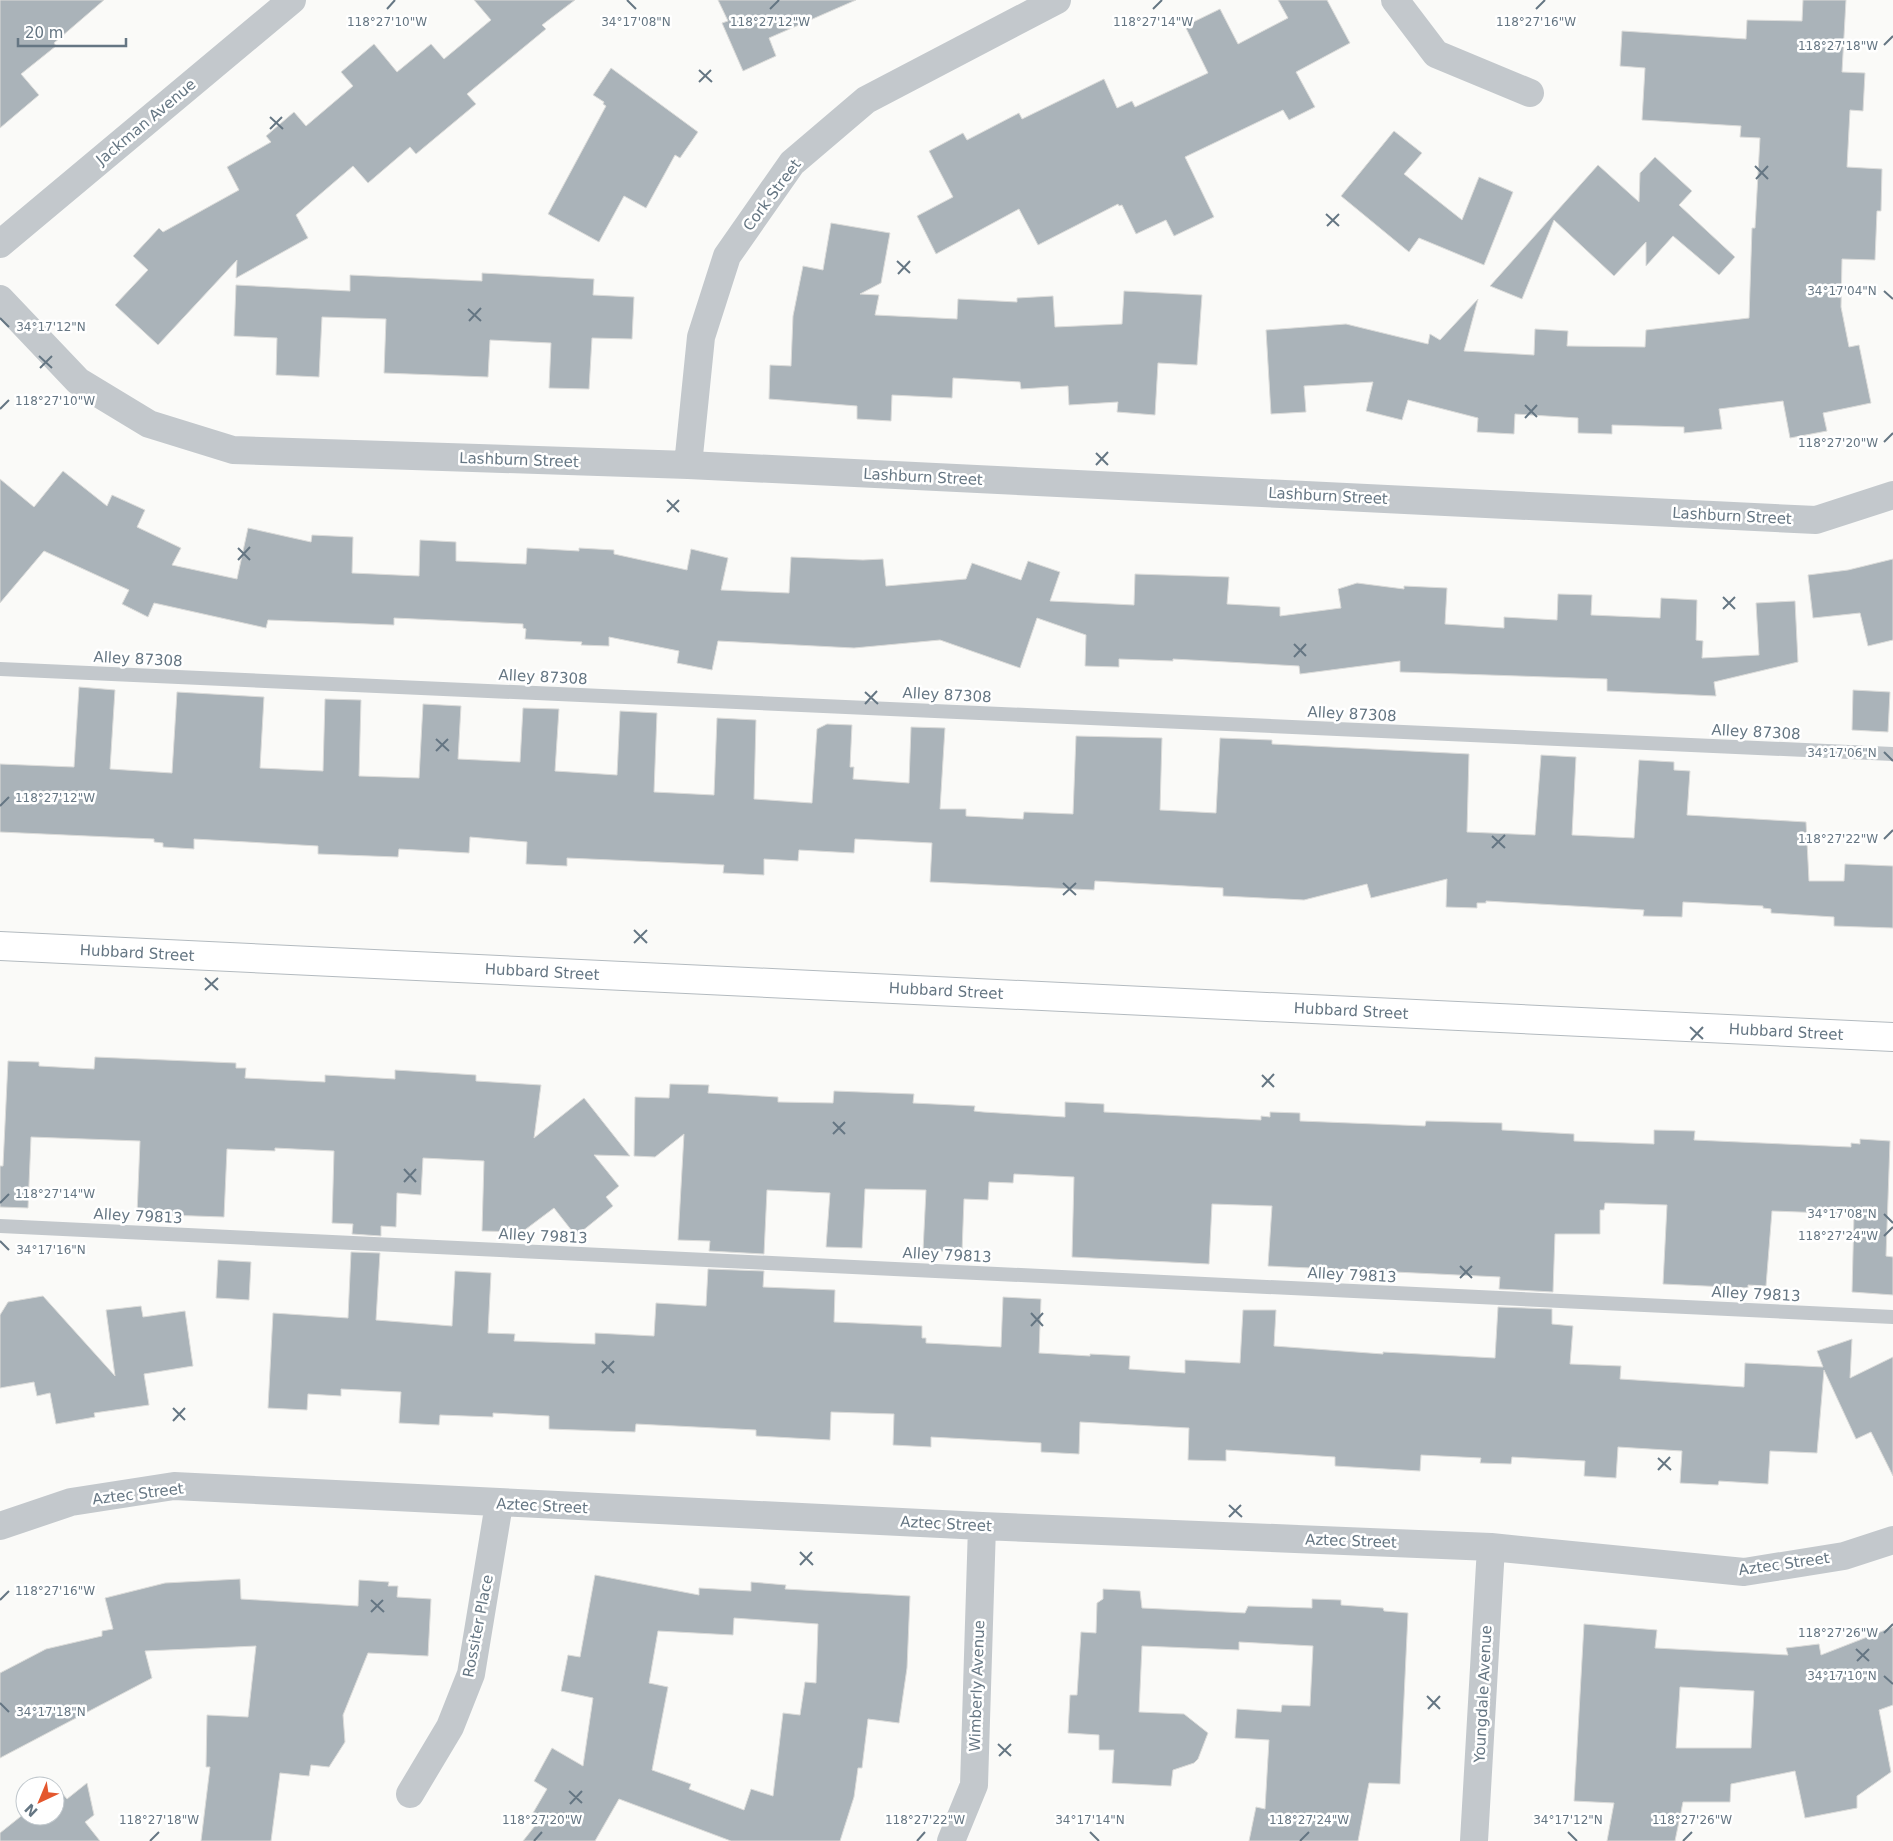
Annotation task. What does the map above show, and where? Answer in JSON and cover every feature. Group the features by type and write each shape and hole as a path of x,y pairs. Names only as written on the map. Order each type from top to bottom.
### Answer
{"main road":[{"name":"Hubbard Street","path":"0,946 1893,1037"}],"street":[{"name":"Jackman Avenue","path":"0,244 292,0"},
{"name":"Cork Street","path":"688,465 701,338 728,256 792,163 866,100 1057,0"},
{"path":"1394,0 1436,54 1530,93"},
{"name":"Lashburn Street","path":"0,299 78,381 149,424 233,450 688,465 1816,520 1893,495"},
{"name":"Aztec Street","path":"0,1526 71,1502 174,1486 499,1504 1491,1547 1744,1572 1844,1556 1893,1540"},
{"name":"Rossiter Place","path":"410,1794 450,1727 471,1674 499,1504"},
{"name":"Wimberly Avenue","path":"950,1841 974,1785 982,1526"},
{"name":"Youngdale Avenue","path":"1474,1841 1491,1547"}],"lane":[{"name":"Alley 87308","path":"0,669 1893,754"},
{"name":"Alley 79813","path":"0,1226 1893,1317"}],"building":[{"path":"0,0 104,0 54,43 56,46 21,74 39,95 0,128"},
{"path":"474,0 575,0 542,25 546,29 467,94 476,104 416,154 410,147 368,183 353,166 296,215 308,238 236,278 237,260 158,345 115,305 148,270 133,256 159,228 163,232 239,190 227,167 271,142 266,136 294,112 306,126 353,86 341,72 374,44 397,72 431,44 444,59 491,20"},
{"path":"718,0 856,0 769,38 776,56 743,71 722,23 728,21"},
{"path":"1278,0 1327,0 1350,43 1296,72 1315,107 1289,120 1283,110 1185,157 1214,217 1174,236 1166,220 1136,234 1122,205 1119,206 1118,204 1038,245 1019,209 936,254 917,216 953,197 929,151 963,133 967,140 1019,113 1022,119 1104,79 1117,108 1132,101 1135,107 1208,73 1185,26 1220,9 1238,44 1288,18"},
{"path":"1803,0 1846,0 1842,72 1865,73 1863,111 1850,110 1847,167 1882,169 1881,211 1877,211 1875,260 1842,259 1841,307 1849,347 1859,345 1871,403 1823,413 1827,431 1790,438 1783,401 1719,409 1722,429 1684,433 1684,427 1612,425 1612,434 1578,433 1578,418 1515,414 1514,434 1477,432 1478,418 1408,400 1402,420 1366,411 1373,382 1304,386 1306,412 1271,414 1266,330 1346,324 1428,344 1430,334 1440,340 1478,299 1464,351 1534,355 1535,329 1568,331 1567,346 1645,347 1646,330 1749,318 1752,228 1755,228 1760,138 1740,137 1741,126 1642,120 1645,68 1620,66 1622,31 1746,39 1747,20 1802,21"},
{"path":"611,68 698,132 680,158 675,155 646,208 624,196 599,242 548,214 606,106 603,104 604,102 593,95"},
{"path":"1394,131 1422,153 1404,174 1462,220 1479,177 1513,192 1484,265 1419,238 1409,252 1341,196"},
{"path":"1655,157 1692,191 1679,205 1735,257 1719,275 1673,236 1646,266 1646,242 1614,276 1554,220 1522,299 1490,286 1598,165 1639,202 1640,173"},
{"path":"831,223 890,233 881,283 860,294 879,295 875,315 957,319 958,299 1017,302 1017,298 1053,296 1055,327 1122,324 1124,291 1202,295 1197,365 1158,363 1155,415 1117,412 1118,402 1069,405 1068,386 1021,389 1020,382 953,378 952,398 892,395 891,421 857,419 857,406 769,399 770,365 791,366 793,316 803,266 823,270"},
{"path":"482,273 594,279 593,295 634,297 632,339 592,338 589,389 549,388 551,343 490,340 488,377 384,373 386,319 322,317 319,377 276,375 277,338 234,336 236,285 350,291 350,275 482,281"},
{"path":"63,471 107,506 112,495 145,510 137,527 181,548 172,565 237,579 248,528 311,542 312,535 353,537 352,573 419,576 420,540 456,542 456,561 526,564 527,548 579,551 579,548 614,550 614,554 687,570 691,549 728,558 721,590 789,593 791,557 883,559 886,586 966,579 972,563 1021,580 1028,561 1060,572 1050,601 1134,605 1135,574 1229,577 1227,604 1280,607 1280,616 1341,608 1338,589 1357,583 1404,589 1404,586 1447,588 1445,624 1504,628 1504,617 1557,620 1558,594 1592,595 1591,615 1660,618 1661,598 1697,600 1696,640 1703,641 1702,658 1759,655 1756,603 1795,601 1798,662 1714,682 1716,696 1607,691 1607,679 1400,672 1400,661 1300,674 1299,666 1173,659 1173,661 1119,659 1119,667 1085,666 1086,635 1037,618 1020,668 940,640 854,648 718,641 712,670 677,663 679,651 609,637 609,646 581,645 582,642 525,639 526,629 523,628 523,624 394,618 394,625 268,620 266,628 154,603 148,617 122,604 129,590 44,551 0,603 0,479 34,507"},
{"path":"1893,559 1893,640 1868,646 1860,613 1813,618 1808,575 1848,570"},
{"path":"79,687 115,690 110,769 172,773 177,692 264,697 260,768 323,771 325,699 361,700 359,776 419,778 423,704 461,706 458,759 520,762 523,708 559,709 555,771 617,775 620,711 657,713 654,792 714,795 717,718 756,720 754,799 812,803 817,729 827,724 852,725 850,767 854,767 853,779 909,783 911,727 945,728 940,809 966,809 966,816 1023,819 1024,812 1073,814 1076,736 1162,738 1160,810 1216,813 1220,738 1272,740 1272,744 1469,754 1467,832 1535,835 1541,755 1576,757 1572,835 1634,838 1639,760 1674,762 1674,770 1690,771 1687,815 1806,822 1809,881 1844,881 1845,864 1893,866 1893,928 1834,926 1834,917 1771,913 1771,909 1763,908 1763,906 1683,902 1682,917 1643,916 1644,910 1486,901 1486,903 1477,903 1477,908 1446,907 1447,879 1371,898 1367,884 1304,900 1223,896 1223,888 1095,881 1094,890 930,882 932,843 855,839 854,853 799,850 798,861 764,859 764,875 723,873 724,865 567,858 567,866 526,864 527,842 470,837 469,853 399,849 398,857 318,854 318,846 194,839 194,849 163,847 163,843 154,842 154,839 0,832 0,764 74,767"},
{"path":"1853,690 1890,692 1888,732 1852,730"},
{"path":"95,1057 236,1063 236,1068 246,1068 245,1078 325,1082 325,1075 395,1079 395,1070 476,1075 476,1081 541,1085 534,1138 584,1098 630,1156 594,1155 619,1186 606,1197 613,1206 576,1236 554,1208 522,1232 482,1231 484,1161 423,1158 421,1195 397,1193 396,1227 381,1226 381,1236 352,1234 353,1224 332,1223 334,1151 275,1148 275,1151 227,1149 224,1217 137,1214 140,1141 31,1137 28,1208 0,1207 0,1166 3,1166 8,1061 39,1062 39,1066 94,1069"},
{"path":"670,1084 709,1085 708,1093 778,1097 778,1102 833,1103 834,1091 914,1094 913,1103 975,1106 974,1111 1065,1117 1065,1102 1104,1104 1104,1112 1261,1120 1261,1116 1270,1117 1270,1112 1300,1113 1300,1121 1425,1126 1426,1121 1502,1123 1502,1130 1574,1134 1574,1141 1654,1144 1654,1130 1695,1131 1694,1140 1851,1147 1851,1143 1860,1144 1860,1139 1890,1141 1886,1256 1893,1257 1893,1295 1852,1292 1854,1214 1772,1211 1766,1286 1748,1285 1748,1288 1663,1284 1667,1205 1605,1203 1604,1210 1600,1210 1600,1234 1555,1234 1553,1292 1499,1289 1500,1277 1268,1266 1272,1206 1212,1204 1209,1264 1072,1257 1074,1177 1014,1174 1013,1183 989,1182 988,1200 964,1199 962,1252 923,1251 926,1190 865,1189 862,1248 826,1247 830,1193 767,1190 764,1254 709,1251 710,1241 678,1240 684,1134 655,1157 634,1156 635,1097 669,1098"},
{"path":"351,1252 380,1253 376,1320 452,1326 455,1271 491,1273 488,1333 515,1334 514,1341 595,1344 595,1333 654,1336 656,1303 706,1306 708,1269 764,1271 763,1287 835,1290 834,1322 922,1326 922,1338 926,1338 926,1343 1001,1347 1003,1297 1041,1299 1039,1353 1130,1356 1129,1369 1185,1373 1185,1360 1240,1363 1243,1310 1276,1310 1274,1346 1383,1354 1383,1352 1495,1358 1498,1307 1552,1309 1552,1324 1573,1326 1570,1364 1621,1366 1620,1379 1744,1387 1745,1363 1823,1367 1817,1351 1852,1339 1850,1378 1893,1357 1893,1476 1871,1432 1856,1439 1824,1370 1817,1453 1770,1451 1768,1484 1719,1481 1718,1485 1680,1483 1682,1451 1618,1447 1616,1478 1584,1476 1585,1461 1512,1457 1511,1464 1480,1463 1481,1458 1421,1455 1420,1471 1335,1466 1335,1457 1226,1450 1226,1461 1188,1460 1189,1428 1080,1422 1079,1454 1041,1452 1041,1443 931,1437 931,1447 893,1445 894,1414 831,1412 830,1440 756,1436 756,1430 636,1424 635,1432 549,1429 549,1416 493,1413 493,1417 440,1415 439,1425 399,1423 401,1392 341,1389 341,1396 308,1394 307,1410 268,1408 273,1313 348,1318"},
{"path":"218,1260 251,1262 249,1300 216,1298"},
{"path":"43,1296 115,1376 106,1310 141,1306 143,1317 185,1311 193,1366 144,1374 149,1405 94,1413 95,1417 56,1424 50,1393 37,1396 34,1382 0,1388 0,1315 8,1302"},
{"path":"595,1575 699,1595 699,1588 751,1591 751,1582 786,1585 785,1589 910,1596 907,1668 899,1723 868,1719 862,1768 858,1768 854,1797 840,1841 731,1841 619,1799 595,1841 523,1841 538,1822 530,1818 547,1789 534,1781 552,1748 583,1766 593,1698 561,1691 568,1655 580,1657","holes":["734,1618 818,1624 816,1683 805,1682 800,1715 783,1713 773,1796 751,1789 744,1810 689,1789 691,1784 652,1770 668,1687 649,1683 658,1631 733,1635"]},
{"path":"240,1579 241,1599 358,1606 359,1580 389,1582 388,1586 398,1586 397,1597 431,1599 428,1656 368,1653 343,1715 345,1742 329,1767 311,1765 309,1776 280,1773 271,1841 201,1841 210,1767 206,1767 207,1715 248,1717 256,1646 145,1651 152,1678 0,1758 0,1673 46,1649 102,1636 102,1631 113,1629 105,1598 165,1583"},
{"path":"1103,1589 1140,1591 1142,1608 1245,1613 1248,1606 1312,1608 1312,1599 1341,1600 1341,1605 1383,1608 1384,1611 1408,1613 1400,1784 1369,1783 1358,1841 1249,1841 1256,1807 1265,1809 1269,1740 1235,1738 1237,1709 1281,1712 1282,1705 1310,1706 1313,1646 1239,1642 1239,1650 1142,1646 1139,1712 1184,1714 1208,1733 1198,1759 1194,1763 1173,1770 1171,1786 1112,1783 1114,1750 1099,1750 1099,1735 1068,1733 1070,1695 1077,1695 1081,1632 1096,1633 1097,1603 1103,1599"},
{"path":"1584,1624 1657,1630 1655,1648 1788,1655 1786,1648 1819,1644 1821,1655 1893,1627 1893,1705 1879,1710 1891,1772 1857,1796 1857,1808 1805,1818 1795,1771 1731,1784 1730,1802 1683,1802 1675,1841 1607,1841 1614,1803 1574,1801","holes":["1680,1687 1754,1691 1751,1748 1676,1748"]},
{"path":"87,1783 94,1815 85,1822 100,1841 0,1841 0,1833 15,1821 15,1826 65,1826 65,1797 67,1799"}]}
